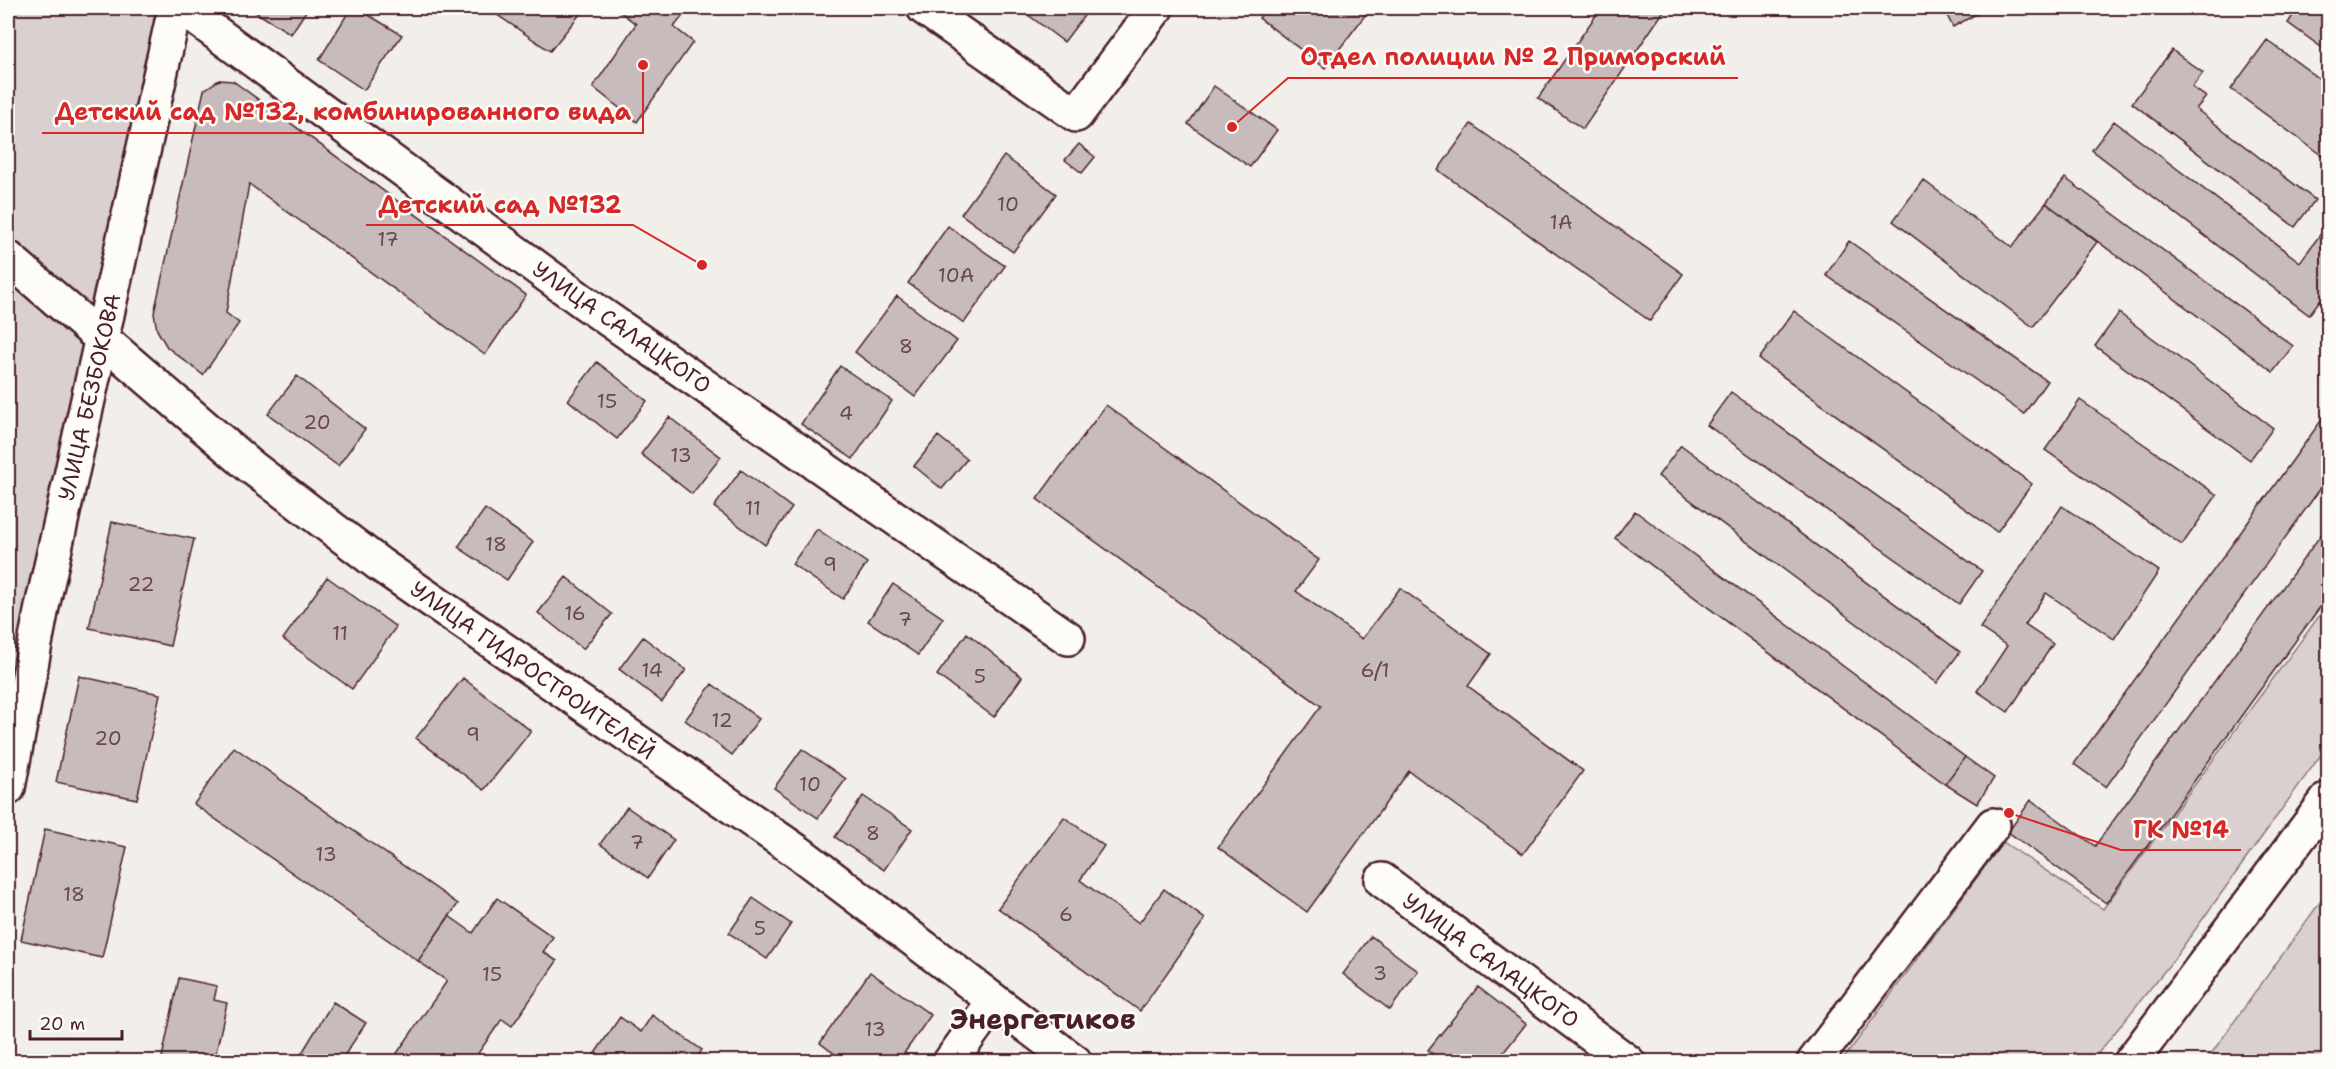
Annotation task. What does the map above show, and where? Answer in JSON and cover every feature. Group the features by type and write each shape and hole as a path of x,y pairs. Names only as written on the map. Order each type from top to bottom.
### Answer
{"street":[{"name":"УЛИЦА БЕЗБОКОВА","path":"8,788 42,607 175,8"},
{"name":"УЛИЦА САЛАЦКОГО","path":"182,8 585,303 1068,638"},
{"path":"924,8 1077,115 1156,8"},
{"name":"УЛИЦА ГИДРОСТРОИТЕЛЕЙ","path":"8,258 250,466 379,564 798,852 994,1001 1040,1051 1075,1062"},
{"path":"2131,1062 2328,799"},
{"path":"1814,1062 1993,825"},
{"name":"УЛИЦА САЛАЦКОГО","path":"1382,880 1628,1062"},
{"path":"950,1062 994,1001"}],"shaded area":[{"path":"8,8 175,8 8,790"},
{"path":"2328,604 2328,745 2174,959 2092,1061 1842,1061 2003,842 2103,909"},
{"path":"2328,891 2328,1061 2206,1061"}],"building":[{"path":"249,8 308,8 291,34"},
{"path":"351,8 357,8 402,35 364,90 319,60"},
{"path":"501,8 585,8 550,51 496,14"},
{"path":"615,8 689,8 674,27 693,42 637,122 593,87 636,24"},
{"path":"1019,8 1090,8 1064,42"},
{"path":"1267,8 1357,8 1366,14 1325,68 1259,18"},
{"path":"1601,8 1666,8 1583,129 1538,98"},
{"path":"1943,8 1987,8 1953,27"},
{"path":"2298,8 2328,8 2328,52 2288,23"},
{"path":"2267,40 2328,85 2328,160 2231,89"},
{"path":"2172,50 2203,73 2192,87 2206,97 2196,109 2315,200 2295,227 2132,103"},
{"path":"219,80 233,81 526,295 485,355 249,184 226,313 239,323 203,375 167,347 157,330 154,313 204,90"},
{"path":"1214,86 1277,130 1250,167 1188,124"},
{"path":"2114,121 2300,262 2328,224 2328,307 2320,300 2309,315 2092,150"},
{"path":"1471,124 1683,274 1650,321 1438,170"},
{"path":"1079,144 1095,157 1082,173 1065,160"},
{"path":"1004,156 1056,194 1013,252 961,214"},
{"path":"2065,178 2293,346 2273,372 2046,203"},
{"path":"1923,180 2012,247 2046,203 2097,242 2033,327 1893,221"},
{"path":"948,226 1005,266 964,323 908,283"},
{"path":"1849,241 2047,381 2024,414 1826,275"},
{"path":"897,296 957,341 915,397 855,352"},
{"path":"1794,311 2032,484 1997,532 1759,359"},
{"path":"2119,313 2273,428 2250,460 2095,346"},
{"path":"597,362 647,401 617,439 568,400"},
{"path":"840,366 892,401 853,459 801,424"},
{"path":"297,376 365,429 338,466 268,414"},
{"path":"1731,392 1982,571 1959,604 1707,425"},
{"path":"2080,400 2217,495 2182,545 2045,450"},
{"path":"1106,405 1319,560 1296,591 1362,639 1400,588 1491,654 1468,686 1583,771 1523,854 1409,771 1307,912 1218,847 1321,706 1037,499"},
{"path":"2328,411 2328,478 2106,787 2074,764"},
{"path":"669,417 721,457 692,494 641,454"},
{"path":"938,436 967,459 942,489 914,466"},
{"path":"1681,445 1960,652 1937,683 1658,476"},
{"path":"741,470 792,508 765,545 714,507"},
{"path":"2062,506 2159,571 2114,639 2046,593 2025,625 2053,644 2008,712 1977,691 2007,646 1980,628"},
{"path":"485,509 533,542 507,580 458,547"},
{"path":"1635,511 1965,757 1945,784 1615,538"},
{"path":"112,522 194,539 170,646 89,628"},
{"path":"2328,525 2328,596 2106,903 2008,832 2031,800 2095,846"},
{"path":"817,529 867,563 843,599 792,564"},
{"path":"327,577 396,627 352,689 283,639"},
{"path":"566,577 612,614 583,649 538,613"},
{"path":"893,584 943,618 918,655 868,621"},
{"path":"967,633 1022,677 994,717 937,675"},
{"path":"643,637 686,670 662,702 619,669"},
{"path":"79,676 160,694 137,799 56,782"},
{"path":"463,678 531,731 484,790 416,738"},
{"path":"712,684 759,719 732,755 685,720"},
{"path":"234,747 458,904 418,961 194,804"},
{"path":"802,749 846,779 818,818 774,788"},
{"path":"1965,757 1994,778 1977,804 1945,784"},
{"path":"863,796 912,829 884,870 835,837"},
{"path":"627,807 674,840 648,878 600,844"},
{"path":"1064,817 1104,846 1080,880 1139,923 1164,889 1205,919 1140,1011 998,908"},
{"path":"45,829 127,847 102,958 21,940"},
{"path":"497,898 553,937 543,952 557,961 512,1026 502,1019 472,1062 391,1062 447,981 418,961 449,916 473,933"},
{"path":"753,898 791,924 767,959 729,933"},
{"path":"1371,936 1418,971 1390,1010 1343,974"},
{"path":"870,972 931,1015 898,1062 846,1062 820,1043"},
{"path":"179,978 217,986 214,1000 227,1003 214,1062 161,1062"},
{"path":"1478,987 1526,1024 1496,1062 1443,1062 1428,1050"},
{"path":"333,1002 366,1023 340,1062 309,1062 300,1056"},
{"path":"652,1015 702,1050 694,1062 589,1062 620,1017 641,1032"}],"place":[{"name":"Детский сад №132, комбинированного вида","path":"643,65"},
{"name":"Отдел полиции № 2 Приморский","path":"1232,127"},
{"name":"Детский сад №132","path":"702,265"},
{"name":"ГК №14","path":"2009,813"}],"district":[{"name":"Энергетиков","path":"1043,1019"}]}
